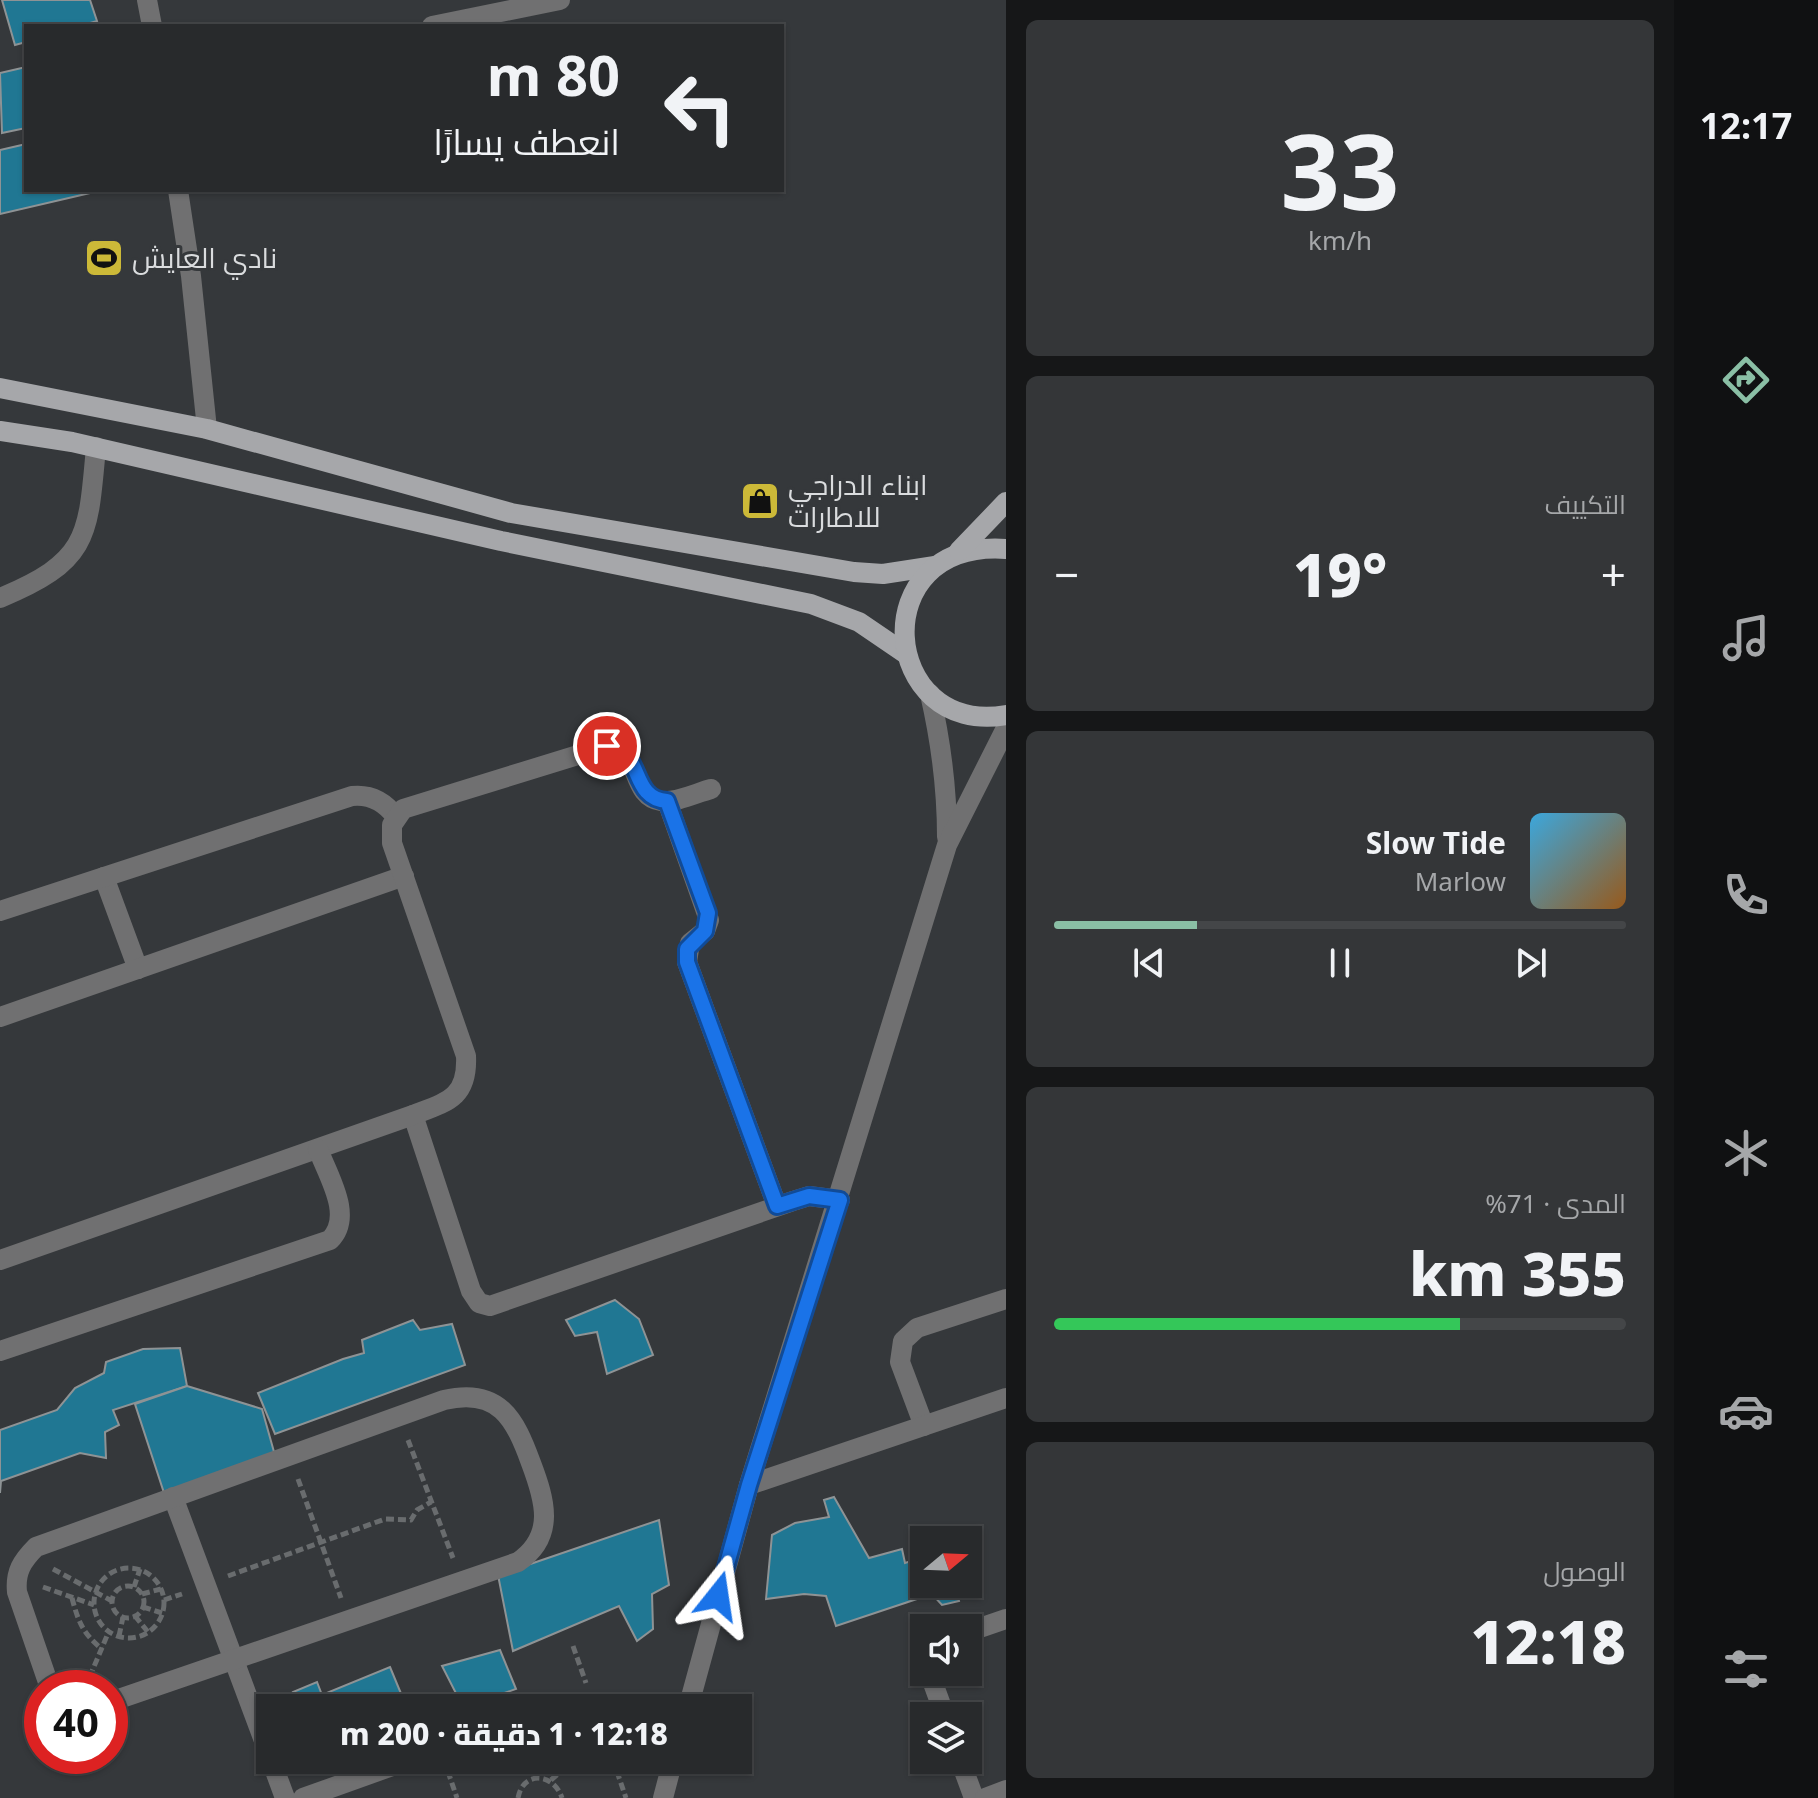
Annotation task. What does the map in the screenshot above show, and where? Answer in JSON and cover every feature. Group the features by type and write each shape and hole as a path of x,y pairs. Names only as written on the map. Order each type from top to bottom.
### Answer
{"main road":[{"path":"0,388 207,429 511,513 854,572 883,574 935,566"},
{"path":"0,431 96,447 501,541 811,604 859,622 906,654"},
{"path":"1006,502 957,553 935,566 918,584 908,606 903,630 906,654 915,676 930,694 948,708 969,715 1006,715"},
{"path":"957,553 981,548 1006,549"}],"street":[{"path":"147,0 152,24"},
{"path":"442,24 560,0"},
{"path":"178,192 191,276 207,429"},
{"path":"0,598 43,579 73,554 89,519 96,447"},
{"path":"930,694 947,789 947,845"},
{"path":"692,1694 749,1485 840,1200 947,845 1006,728"},
{"path":"0,1260 413,1115 452,1099 462,1088 467,1074 466,1056 391,834 396,817 412,805 607,746 623,750 631,758 645,793 652,799 667,801 711,789"},
{"path":"0,911 352,796 380,801 396,817"},
{"path":"667,801 709,920 705,931 687,949 687,962 777,1206"},
{"path":"0,1017 404,876"},
{"path":"104,877 138,969"},
{"path":"413,1115 471,1291 479,1303 490,1306 809,1196 840,1200"},
{"path":"0,1351 330,1240 340,1227 340,1210 318,1149"},
{"path":"924,1426 900,1362 903,1341 917,1328 1006,1299"},
{"path":"44,1670 17,1592 16,1577 28,1555 47,1542 444,1400 472,1397 500,1408 519,1431 546,1508 541,1536 518,1562 128,1696"},
{"path":"749,1485 1006,1398"},
{"path":"173,1497 256,1718"},
{"path":"982,1627 1006,1619"},
{"path":"277,1774 285,1798"},
{"path":"303,1798 370,1774"},
{"path":"663,1798 669,1774"},
{"path":"965,1774 974,1798"},
{"path":"985,1798 1006,1790"}],"path":[{"path":"399,1417 462,1581"},
{"path":"289,1456 349,1620"},
{"path":"164,1600 385,1519 411,1520 417,1510 431,1502"},
{"path":"28,1555 112,1601"},
{"path":"129,1567 140,1569 149,1573 161,1589 164,1600 162,1613 148,1632 139,1637 119,1636 109,1631 96,1615 95,1592 108,1574 129,1567"},
{"path":"134,1587 140,1569"},
{"path":"16,1577 94,1605"},
{"path":"134,1587 142,1594 143,1607 135,1616 123,1617 113,1608 112,1601 119,1588 134,1587"},
{"path":"142,1594 161,1589"},
{"path":"72,1597 78,1621 87,1637 102,1649"},
{"path":"143,1607 162,1613"},
{"path":"135,1616 148,1632"},
{"path":"119,1636 123,1617"},
{"path":"93,1670 109,1631"},
{"path":"449,1774 457,1798"},
{"path":"518,1798 522,1785 531,1778 551,1780 558,1774"},
{"path":"618,1774 626,1798"},
{"path":"551,1780 562,1798"}],"building":[{"path":"2,0 90,0 97,21 87,24 24,24 24,43 15,45"},
{"path":"24,67 24,128 2,133 0,73"},
{"path":"24,144 24,192 94,192 0,214 0,150"},
{"path":"615,1300 639,1319 653,1355 607,1374 597,1332 575,1336 566,1320"},
{"path":"413,1320 420,1330 452,1324 465,1365 275,1434 258,1393 364,1353 362,1340"},
{"path":"180,1348 187,1386 113,1410 119,1425 105,1432 106,1458 80,1453 1,1481 0,1493 0,1430 57,1410 75,1388 104,1373 106,1362 143,1349"},
{"path":"187,1386 262,1409 276,1459 165,1496 135,1404"},
{"path":"834,1497 869,1558 902,1549 905,1563 910,1561 910,1598 920,1598 836,1626 826,1596 804,1594 766,1599 772,1535 795,1523 829,1517 824,1500"},
{"path":"659,1520 669,1585 652,1594 653,1629 637,1641 619,1606 513,1651 498,1575"},
{"path":"936,1598 958,1598 959,1601 942,1605"},
{"path":"500,1650 516,1689 501,1694 456,1694 442,1666"},
{"path":"390,1667 401,1694 324,1694"},
{"path":"317,1682 322,1694 294,1694 293,1692"}],"place":[{"name":"نادي العايش","path":"104,258"},
{"name":"ابناء الدراجي للاطارات","path":"760,501"}],"route":[{"path":"607,746 616,746 631,758 645,793 652,799 667,801 709,920 705,931 690,943 687,962 777,1206 809,1196 840,1200 749,1485 718,1596"}]}
